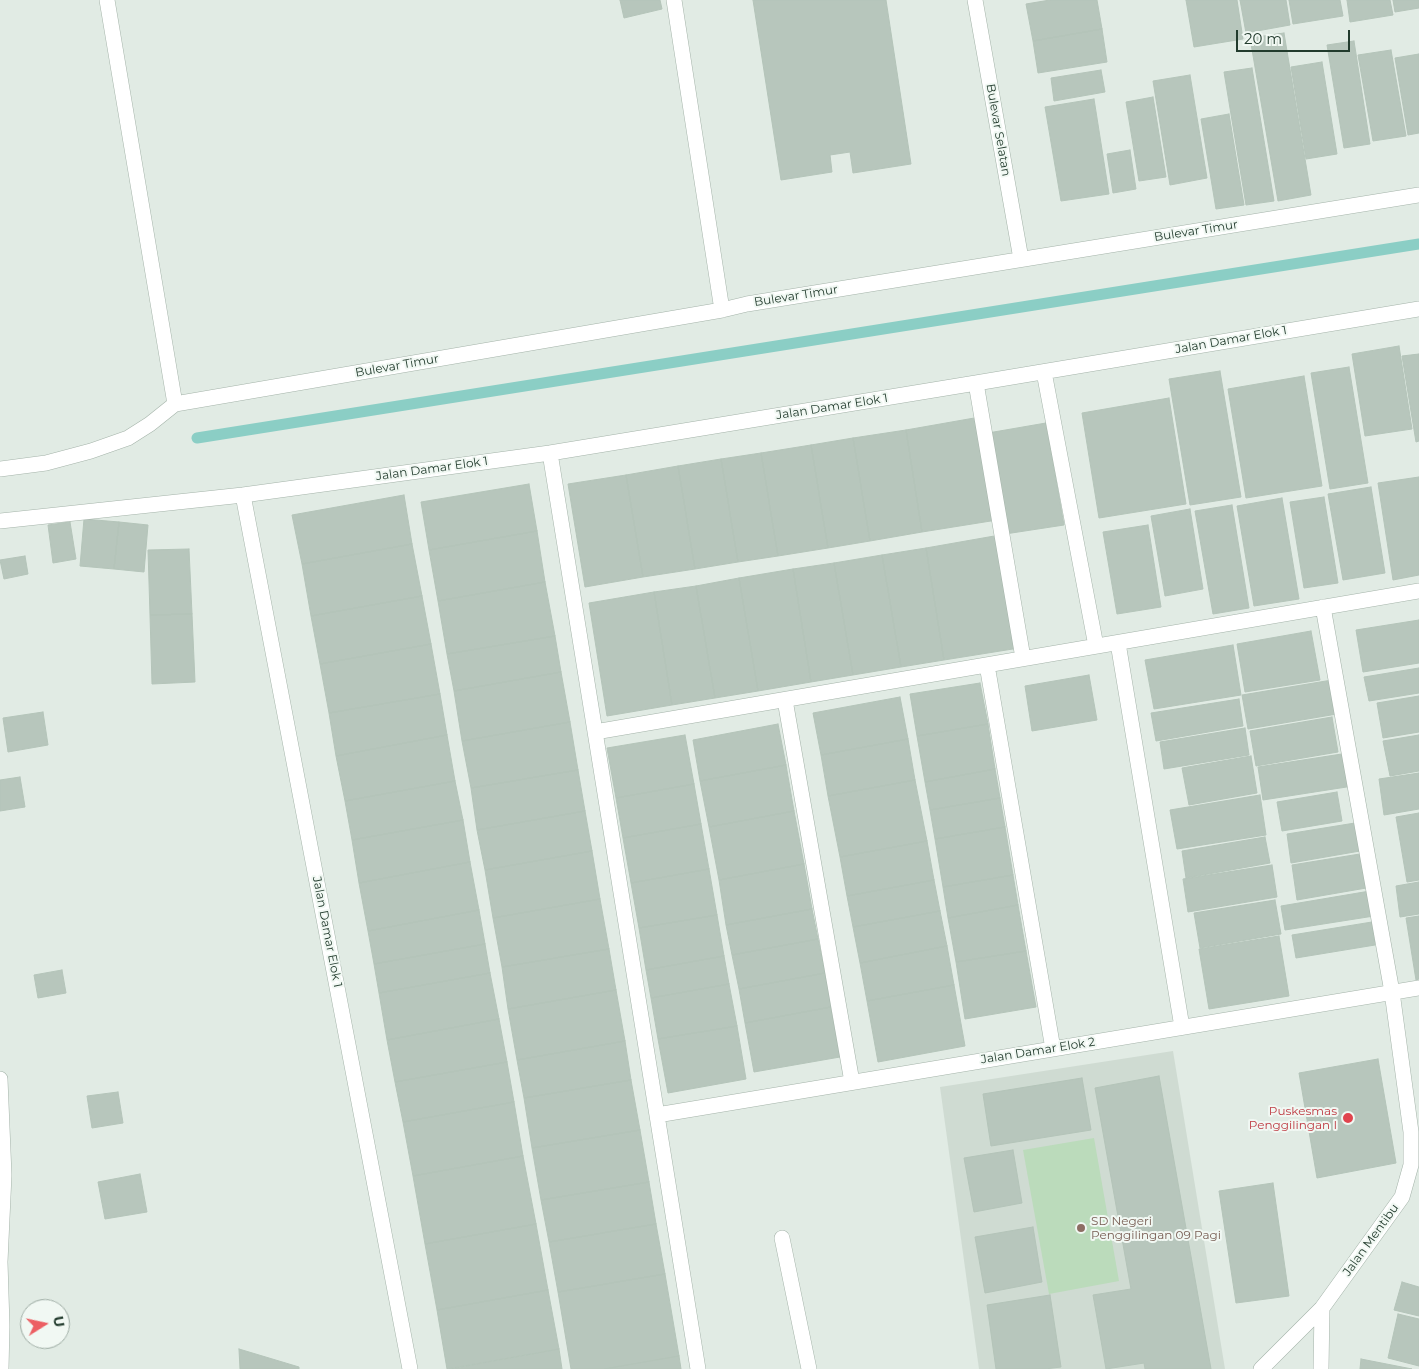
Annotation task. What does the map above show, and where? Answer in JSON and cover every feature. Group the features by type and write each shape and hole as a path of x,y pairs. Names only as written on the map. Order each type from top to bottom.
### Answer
{"street":[{"path":"0,470 46,463 91,451 128,438 150,424 174,404 107,0"},
{"path":"674,0 722,310"},
{"name":"Bulevar Selatan","path":"975,0 1020,259"},
{"name":"Bulevar Timur","path":"174,404 722,310 747,304 1419,195"},
{"name":"Jalan Damar Elok 1","path":"0,522 243,495 550,453 1419,308"},
{"path":"1044,372 1096,646"},
{"path":"976,383 1023,658"},
{"path":"550,453 698,1369"},
{"name":"Jalan Damar Elok 1","path":"243,495 410,1369"},
{"path":"595,732 1419,591"},
{"name":"Jalan Mentibu","path":"1261,1369 1322,1308 1402,1197 1411,1165 1411,1132 1392,992 1323,607"},
{"path":"1118,643 1182,1027"},
{"path":"987,665 1053,1049"},
{"path":"785,700 852,1082"},
{"name":"Jalan Damar Elok 2","path":"657,1115 1419,988"},
{"path":"0,1079 4,1175 0,1262 1,1369"},
{"path":"782,1238 809,1369"},
{"path":"1322,1308 1322,1369"}],"shaded area":[{"name":"SD Negeri Penggilingan 09 Pagi","path":"1173,1051 1225,1369 979,1369 940,1087"}],"green space":[{"path":"1094,1138 1119,1281 1049,1294 1023,1150"}],"building":[{"path":"620,0 660,0 662,9 624,18"},
{"path":"753,0 886,0 911,164 853,173 850,152 830,155 832,172 781,180"},
{"path":"1050,0 1097,0 1102,29 1033,41 1026,4"},
{"path":"1186,0 1237,0 1243,39 1194,47"},
{"path":"1240,0 1286,0 1290,25 1246,33"},
{"path":"1289,0 1340,0 1343,16 1293,24"},
{"path":"1347,0 1390,0 1393,15 1350,22"},
{"path":"1393,0 1419,0 1419,8 1395,12"},
{"path":"1102,29 1107,62 1038,73 1033,41"},
{"path":"1284,33 1311,195 1278,201 1250,38"},
{"path":"1354,41 1370,144 1344,148 1327,45"},
{"path":"1391,50 1406,136 1373,141 1358,55"},
{"path":"1419,54 1419,133 1408,135 1395,58"},
{"path":"1322,62 1337,154 1306,159 1291,67"},
{"path":"1252,68 1274,201 1246,205 1224,72"},
{"path":"1101,70 1105,92 1054,101 1051,78"},
{"path":"1190,75 1207,178 1170,185 1153,81"},
{"path":"1153,97 1166,177 1139,181 1126,102"},
{"path":"1094,99 1109,194 1061,201 1045,107"},
{"path":"1229,114 1244,205 1216,209 1201,119"},
{"path":"1130,150 1136,189 1113,193 1107,154"},
{"path":"1399,346 1412,429 1365,436 1352,354"},
{"path":"1419,354 1419,441 1416,442 1402,356"},
{"path":"1349,367 1368,483 1330,489 1311,373"},
{"path":"1220,371 1241,497 1190,505 1169,379"},
{"path":"1304,376 1322,486 1246,498 1228,389"},
{"path":"1169,398 1186,504 1099,518 1082,413"},
{"path":"980,417 997,520 922,532 906,430"},
{"path":"1046,423 1064,525 1005,534 988,433"},
{"path":"906,430 922,532 870,541 853,438"},
{"path":"853,438 870,541 828,548 811,445"},
{"path":"811,445 828,548 778,556 761,453"},
{"path":"761,453 778,556 738,562 721,459"},
{"path":"721,459 738,562 695,569 678,466"},
{"path":"678,466 695,569 643,577 626,475"},
{"path":"626,475 643,577 585,587 568,484"},
{"path":"1419,477 1419,575 1393,580 1378,483"},
{"path":"529,484 537,531 429,550 421,502"},
{"path":"1371,487 1385,573 1343,580 1328,494"},
{"path":"404,495 412,544 302,564 292,515"},
{"path":"1324,497 1338,583 1304,588 1290,502"},
{"path":"1282,498 1299,599 1254,606 1237,506"},
{"path":"1232,505 1249,608 1213,614 1195,511"},
{"path":"1190,509 1203,589 1165,596 1151,516"},
{"path":"84,519 119,522 114,569 80,566"},
{"path":"70,522 76,559 53,563 48,525"},
{"path":"119,522 148,525 144,572 114,569"},
{"path":"1148,525 1161,607 1117,614 1103,532"},
{"path":"537,531 545,582 438,601 429,550"},
{"path":"1000,535 1019,648 944,660 926,548"},
{"path":"412,544 422,596 311,616 302,564"},
{"path":"926,548 944,660 901,667 882,555"},
{"path":"189,549 192,614 150,615 148,550"},
{"path":"882,555 901,667 853,675 834,563"},
{"path":"25,556 28,574 4,579 0,560"},
{"path":"834,563 853,675 811,682 793,569"},
{"path":"793,569 811,682 758,691 739,578"},
{"path":"739,578 758,691 715,698 696,586"},
{"path":"545,582 555,636 447,654 438,601"},
{"path":"696,586 715,698 672,705 654,592"},
{"path":"654,592 672,705 607,716 589,603"},
{"path":"422,596 431,644 320,664 311,616"},
{"path":"192,614 195,682 152,684 150,615"},
{"path":"1419,620 1419,663 1363,672 1356,630"},
{"path":"1311,631 1320,680 1245,692 1237,644"},
{"path":"555,636 561,672 454,691 447,654"},
{"path":"431,644 440,694 329,713 320,664"},
{"path":"1233,645 1241,695 1154,709 1145,660"},
{"path":"1419,668 1419,693 1369,701 1364,677"},
{"path":"561,672 570,722 462,741 454,691"},
{"path":"1089,675 1097,720 1032,731 1025,686"},
{"path":"1332,680 1337,714 1248,729 1242,695"},
{"path":"980,683 988,724 917,736 910,694"},
{"path":"440,694 447,735 336,756 329,713"},
{"path":"1419,696 1419,732 1383,738 1377,703"},
{"path":"900,697 908,739 821,755 813,713"},
{"path":"1239,699 1243,726 1156,741 1151,713"},
{"path":"43,712 48,745 8,752 3,718"},
{"path":"1332,717 1338,752 1256,766 1250,731"},
{"path":"570,722 578,770 471,788 462,741"},
{"path":"778,724 786,765 700,781 693,740"},
{"path":"988,724 995,769 925,782 917,736"},
{"path":"1245,728 1249,755 1164,769 1160,742"},
{"path":"447,735 455,781 345,801 336,756"},
{"path":"685,735 694,784 616,798 607,748"},
{"path":"1419,735 1419,771 1390,776 1383,741"},
{"path":"908,739 915,780 828,796 821,755"},
{"path":"1348,753 1353,786 1263,800 1258,767"},
{"path":"1251,756 1257,793 1189,805 1182,768"},
{"path":"786,765 794,811 709,827 700,781"},
{"path":"995,769 1000,798 930,810 925,782"},
{"path":"578,770 585,811 477,830 471,788"},
{"path":"1419,773 1419,809 1384,815 1379,779"},
{"path":"20,777 25,807 0,811 0,780"},
{"path":"915,780 927,841 840,857 828,796"},
{"path":"455,781 463,820 352,840 345,801"},
{"path":"694,784 701,824 623,838 616,798"},
{"path":"1337,792 1342,821 1282,831 1277,802"},
{"path":"1260,795 1266,835 1177,849 1170,810"},
{"path":"1000,798 1005,827 935,839 930,810"},
{"path":"585,811 592,851 485,870 477,830"},
{"path":"794,811 804,864 719,880 709,827"},
{"path":"1419,813 1419,880 1407,882 1396,817"},
{"path":"463,820 470,862 359,883 352,840"},
{"path":"1355,823 1360,851 1291,863 1287,834"},
{"path":"701,824 709,869 631,883 623,838"},
{"path":"1005,827 1013,875 943,887 935,839"},
{"path":"1265,837 1270,863 1186,878 1182,851"},
{"path":"927,841 934,880 847,896 840,857"},
{"path":"592,851 600,899 493,918 485,870"},
{"path":"1366,853 1372,887 1297,900 1292,865"},
{"path":"470,862 479,910 368,931 359,883"},
{"path":"804,864 812,909 726,925 719,880"},
{"path":"1272,865 1277,897 1188,912 1183,879"},
{"path":"709,869 717,915 639,928 631,883"},
{"path":"1013,875 1018,905 948,918 943,887"},
{"path":"934,880 940,911 853,927 847,896"},
{"path":"1419,882 1419,914 1400,917 1396,886"},
{"path":"1370,891 1374,916 1285,930 1281,906"},
{"path":"600,899 609,949 502,967 493,918"},
{"path":"1275,900 1281,934 1200,948 1194,913"},
{"path":"1018,905 1026,951 956,962 948,918"},
{"path":"812,909 818,939 732,955 726,925"},
{"path":"479,910 485,944 374,964 368,931"},
{"path":"940,911 947,946 860,963 853,927"},
{"path":"717,915 724,956 646,970 639,928"},
{"path":"1419,916 1419,979 1416,980 1406,918"},
{"path":"1372,922 1375,945 1296,958 1292,935"},
{"path":"1279,936 1289,996 1209,1009 1199,949"},
{"path":"818,939 825,973 739,989 732,955"},
{"path":"485,944 490,973 379,993 374,964"},
{"path":"947,946 954,985 867,1001 860,963"},
{"path":"609,949 616,990 508,1009 502,967"},
{"path":"1026,951 1036,1007 965,1019 956,962"},
{"path":"724,956 729,984 651,998 646,970"},
{"path":"62,970 66,993 38,998 34,975"},
{"path":"490,973 499,1019 387,1040 379,993"},
{"path":"825,973 831,1007 745,1023 739,989"},
{"path":"729,984 737,1026 658,1039 651,998"},
{"path":"954,985 965,1046 878,1062 867,1001"},
{"path":"616,990 625,1041 517,1060 508,1009"},
{"path":"831,1007 840,1057 754,1072 745,1023"},
{"path":"499,1019 507,1062 395,1082 387,1040"},
{"path":"737,1026 746,1079 668,1093 658,1039"},
{"path":"625,1041 631,1080 524,1098 517,1060"},
{"name":"Puskesmas Penggilingan I","path":"1378,1059 1396,1163 1317,1178 1299,1073"},
{"path":"507,1062 514,1102 403,1122 395,1082"},
{"path":"1159,1076 1211,1369 1145,1369 1144,1363 1106,1369 1093,1295 1131,1289 1095,1088"},
{"path":"1082,1078 1091,1130 991,1146 983,1094"},
{"path":"631,1080 640,1130 532,1148 524,1098"},
{"path":"118,1092 123,1123 92,1128 87,1096"},
{"path":"514,1102 523,1156 413,1176 403,1122"},
{"path":"640,1130 649,1182 541,1200 532,1148"},
{"path":"1013,1150 1022,1203 974,1212 964,1158"},
{"path":"523,1156 536,1224 425,1244 413,1176"},
{"path":"140,1174 147,1212 105,1219 98,1182"},
{"path":"649,1182 656,1224 549,1242 541,1200"},
{"path":"1273,1183 1289,1296 1236,1303 1219,1191"},
{"path":"536,1224 548,1290 437,1310 425,1244"},
{"path":"656,1224 665,1274 558,1292 549,1242"},
{"path":"1033,1227 1042,1282 985,1293 975,1237"},
{"path":"665,1274 679,1356 604,1369 571,1369 558,1292"},
{"path":"1402,1282 1419,1287 1419,1316 1394,1310"},
{"path":"548,1290 559,1349 447,1369 437,1310"},
{"path":"1050,1295 1061,1367 1045,1369 996,1369 987,1305"},
{"path":"1398,1314 1419,1319 1419,1366 1388,1358"},
{"path":"239,1349 299,1367 299,1369 240,1369"},
{"path":"559,1349 562,1369 450,1369"},
{"path":"679,1356 681,1369 604,1369"},
{"path":"1361,1359 1412,1369 1360,1369"}],"waterway":[{"path":"197,438 1419,244"}],"place":[{"name":"Puskesmas Penggilingan I","path":"1348,1118"},
{"name":"SD Negeri Penggilingan 09 Pagi","path":"1081,1228"}]}
